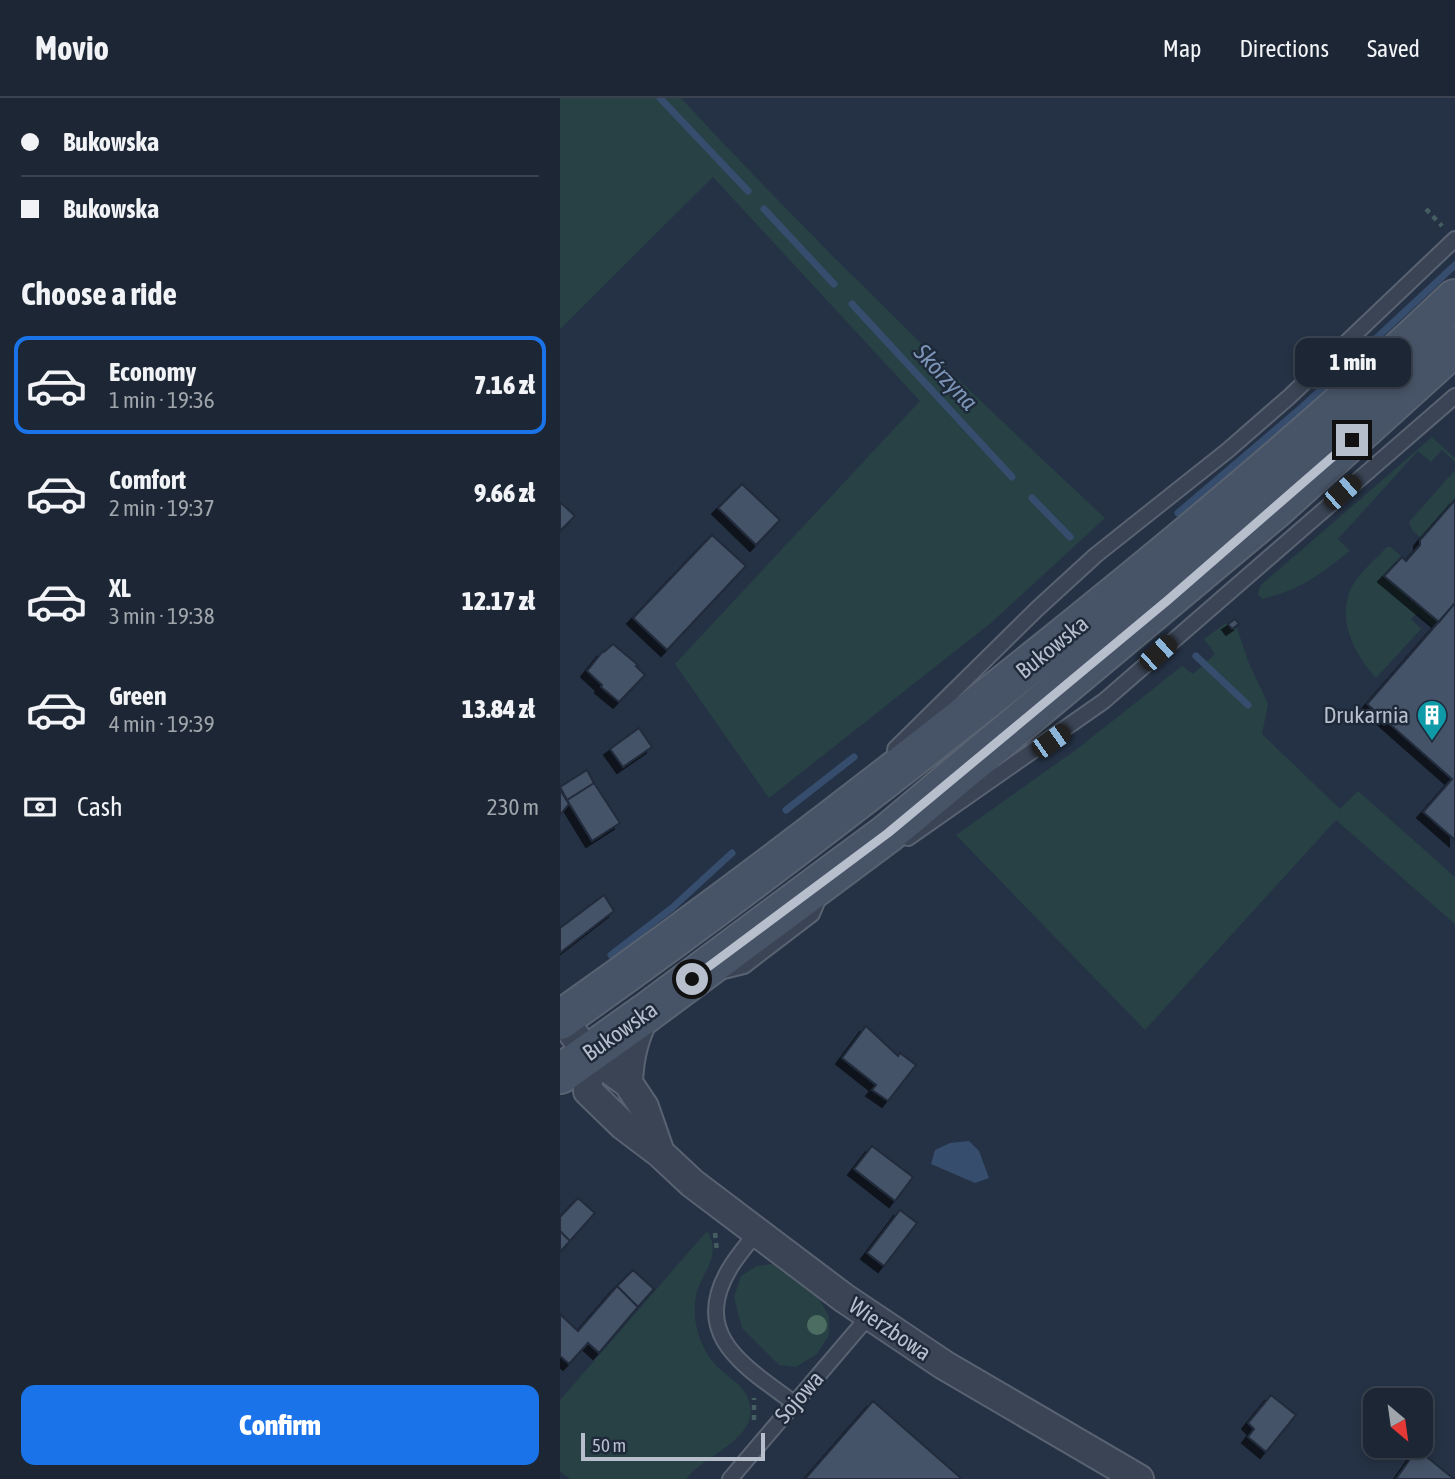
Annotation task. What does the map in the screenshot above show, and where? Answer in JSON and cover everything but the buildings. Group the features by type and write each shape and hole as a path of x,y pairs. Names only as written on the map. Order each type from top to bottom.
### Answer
{"main road":[{"name":"Bukowska","path":"561,1016 786,856 880,784 1213,516 1340,406 1455,299"},
{"name":"Bukowska","path":"574,1064 838,872 967,769 1275,509 1455,346"}],"street":[{"path":"628,1083 629,1058 634,1038 646,1013"},
{"name":"Wierzbowa","path":"561,1016 574,1064 588,1091 623,1125 660,1153 692,1183 897,1336 1036,1421 1139,1479"},
{"name":"Wierzbowa","path":"574,1064 628,1083 643,1107 660,1153"}],"lane":[{"path":"880,784 887,757 1037,609 1096,555 1227,451 1289,397 1455,239"},
{"path":"838,872 913,836 1104,701 1455,396"},
{"path":"756,1233 730,1268 715,1301 718,1331 735,1359 794,1404"},
{"name":"Sojowa","path":"730,1479 869,1316"}],"path":[{"path":"713,1229 718,1247 717,1261"},
{"path":"750,1390 754,1396 755,1410 750,1430"}],"green space":[{"path":"560,98 681,98 889,312 1105,518 992,622 769,798 675,664 920,401 713,177 560,329"},
{"path":"1432,437 1455,458 1455,462 1442,450 1431,462 1418,451 1338,539 1350,551 1299,586 1263,599 1258,595 1260,586"},
{"path":"1455,470 1455,500 1421,538 1412,530 1409,522"},
{"path":"1387,547 1391,547 1402,557 1385,577 1439,622 1434,627 1417,613 1411,619 1421,629 1376,678 1362,661 1351,639 1346,605 1355,581"},
{"path":"1226,623 1231,631 1237,628 1248,661 1268,704 1262,734 1340,809 1358,791 1455,877 1455,924 1336,820 1145,1030 956,835 1077,749 1182,666 1193,674 1215,654 1204,639"},
{"path":"707,1231 713,1247 710,1262 697,1291 696,1324 701,1340 716,1366 747,1395 751,1409 746,1426 732,1443 686,1479 570,1479 560,1471 560,1400"},
{"path":"773,1264 819,1299 829,1316 829,1335 817,1354 796,1367 779,1365 742,1328 734,1297 741,1276 757,1266"}],"water":[{"path":"969,1141 979,1151 989,1178 975,1183 931,1164 935,1150 950,1143"}],"waterway":[{"name":"Skórzyna","path":"660,98 748,191"},
{"name":"Skórzyna","path":"764,209 834,284"},
{"path":"1178,513 1300,409 1455,265"},
{"name":"Skórzyna","path":"852,304 1012,477"},
{"name":"Skórzyna","path":"1032,498 1070,537"},
{"name":"Skórzyna","path":"1196,656 1248,705"},
{"path":"786,810 854,757"},
{"path":"611,955 672,908 732,853"}],"place":[{"name":"Drukarnia","path":"1432,742"}],"route":[{"path":"692,979 825,882 967,769 1275,509 1352,440"}]}
